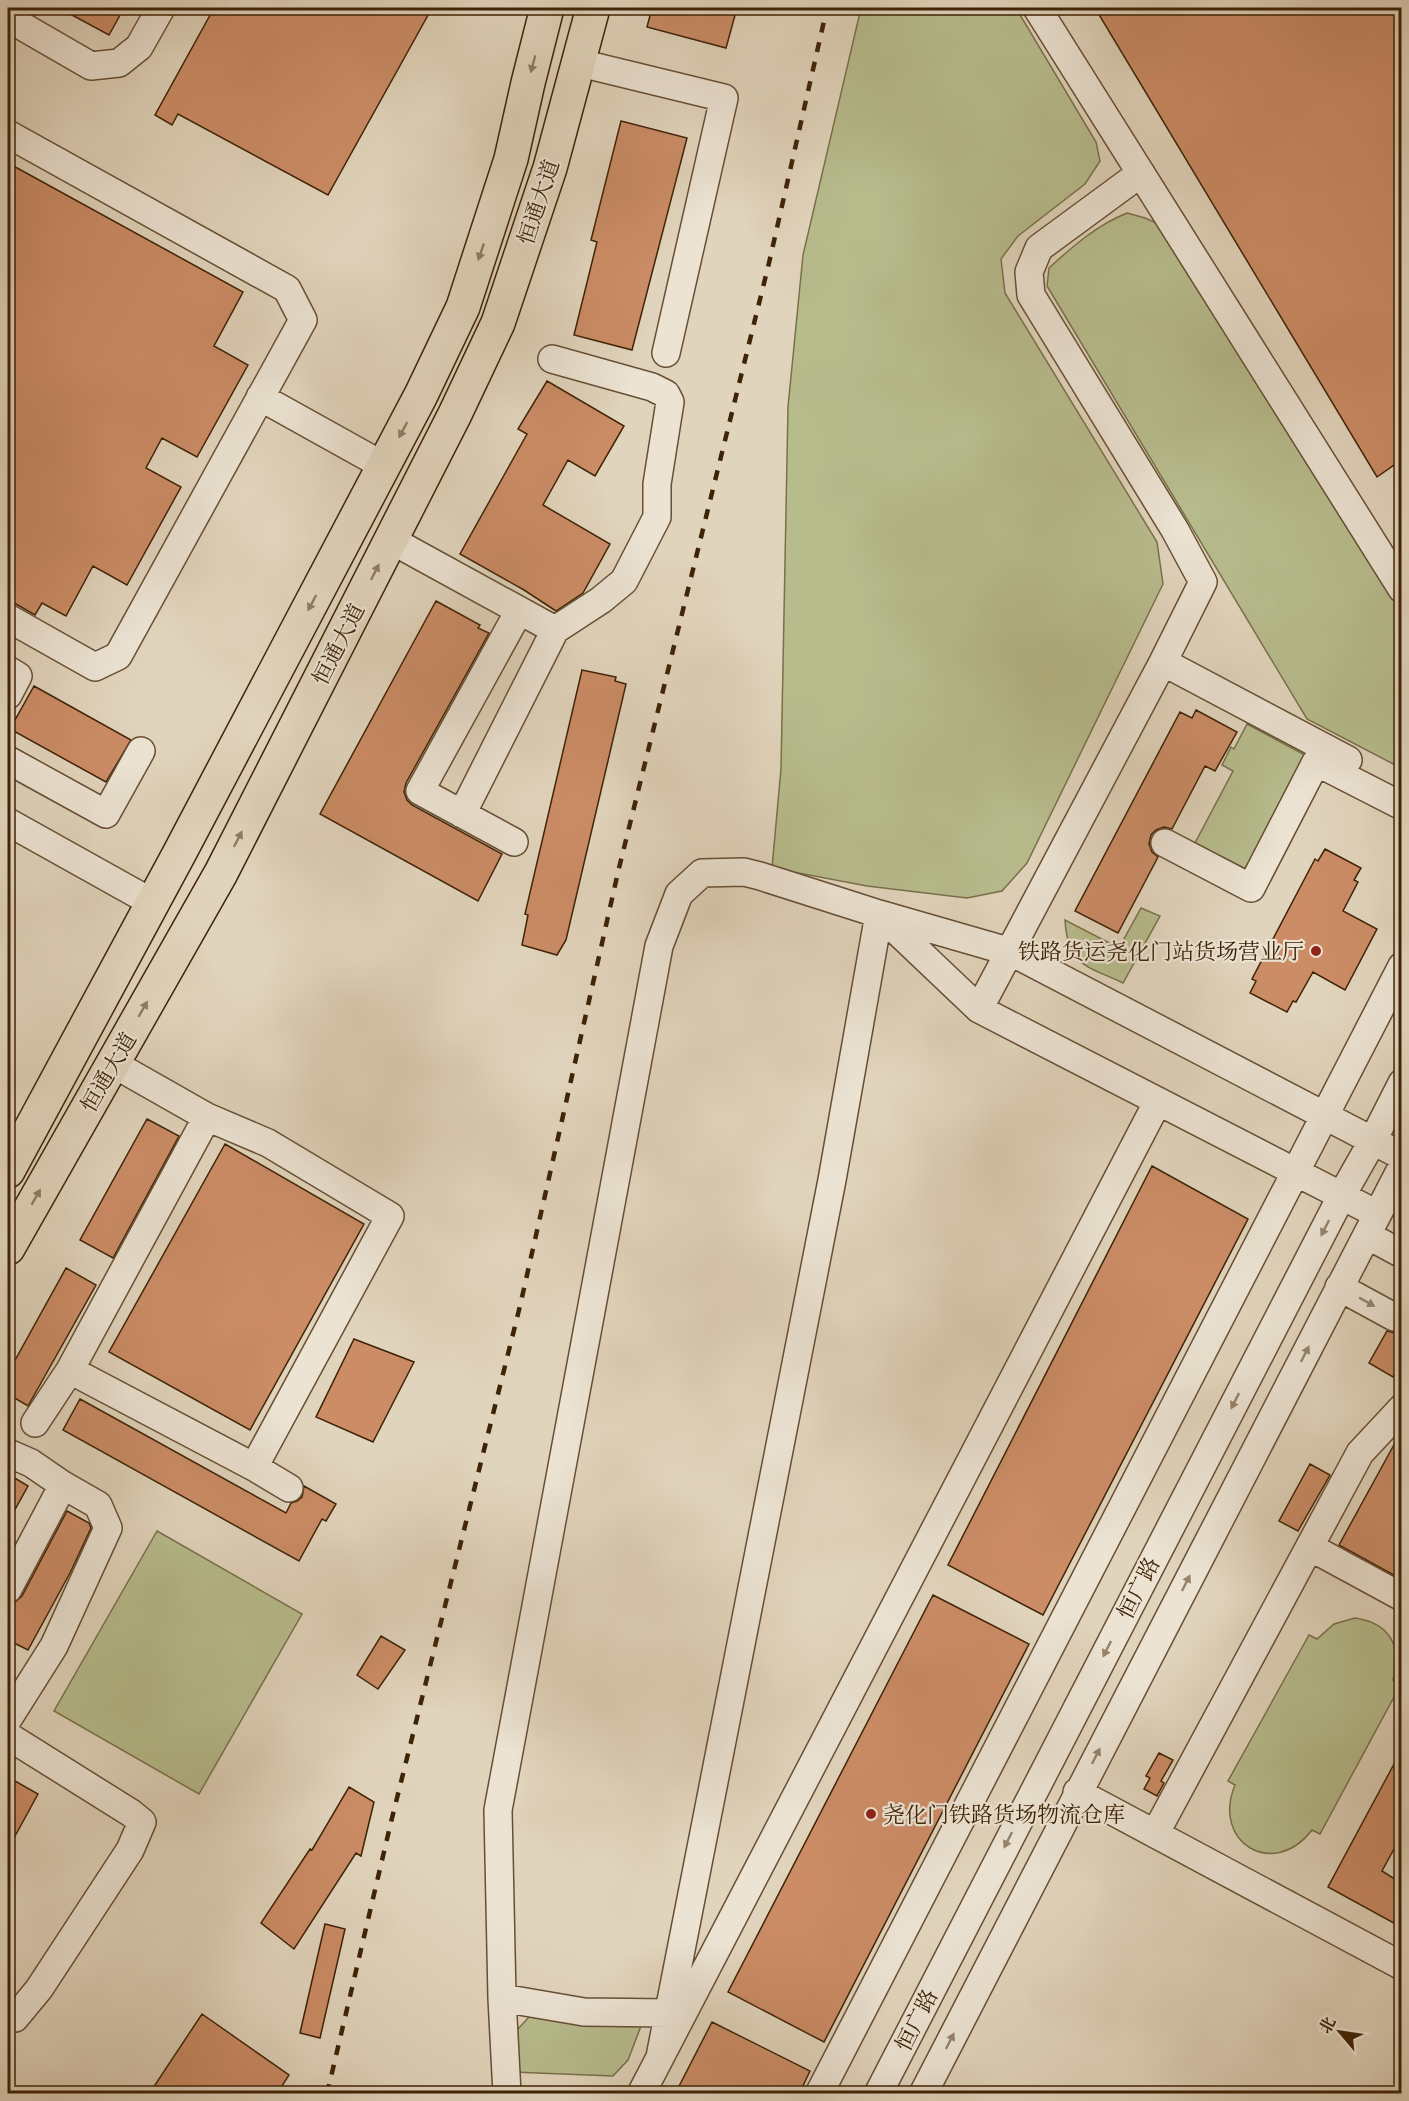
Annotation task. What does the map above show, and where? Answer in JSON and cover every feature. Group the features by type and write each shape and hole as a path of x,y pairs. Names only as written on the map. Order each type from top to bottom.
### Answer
{"main road":[{"name":"恒通大道","path":"8,1171 422,395 463,307 511,159 547,8"},
{"name":"恒通大道","path":"8,1248 221,873 455,414 498,323 550,168 593,8"}],"street":[{"path":"8,18 92,66 119,63 139,47 161,8"},
{"path":"1037,8 1401,589"},
{"path":"580,63 724,98 666,353"},
{"path":"8,134 287,289 303,320 118,656 95,667 8,618"},
{"path":"979,1009 1011,952 1203,582 1175,530 1031,295 1029,272 1039,248 1141,173"},
{"path":"462,814 555,630 601,600 624,581 657,517 657,484 670,402 666,394 652,387 552,359"},
{"path":"260,397 384,465"},
{"path":"391,540 555,630"},
{"path":"514,842 420,790 519,610"},
{"path":"1163,662 1401,789"},
{"path":"8,670 18,676 8,695"},
{"path":"8,760 106,814 141,751"},
{"path":"1165,843 1251,888 1316,762 1401,806"},
{"path":"8,822 153,903"},
{"path":"507,2094 502,1998 498,1810 659,946 679,894 702,873 744,872 1011,952 1401,1156"},
{"path":"879,914 979,1009 1342,1195 1401,1254"},
{"path":"660,2057 832,1180 879,914"},
{"path":"819,2094 1401,966"},
{"path":"112,1063 207,1117 268,1143 390,1216 254,1467"},
{"name":"恒广路","path":"878,2094 1401,1083"},
{"path":"641,2094 1158,1101"},
{"path":"35,1423 70,1370 207,1117"},
{"name":"恒广路","path":"923,2094 1401,1167"},
{"path":"1340,1287 1394,1317"},
{"path":"70,1370 254,1467 289,1488"},
{"path":"1155,1834 1360,1454 1401,1408"},
{"path":"8,1454 31,1463 98,1505 108,1528 54,1646 11,1707"},
{"path":"8,1589 63,1485"},
{"path":"1310,1547 1401,1597"},
{"path":"8,1736 142,1822 130,1850 39,1989 15,2018 8,2017"},
{"path":"1077,1792 1401,1966"},
{"path":"502,1998 584,2012 669,2013"}],"green space":[{"path":"861,8 1016,8 1096,142 1100,161 1085,184 1018,236 1001,259 1005,293 1157,542 1163,584 1027,863 1002,891 967,898 867,886 772,868 781,769 788,407 803,255"},
{"path":"1127,213 1161,225 1401,609 1401,768 1307,719 1047,286 1049,268 1095,230"},
{"path":"1247,724 1305,755 1246,869 1195,843 1233,771 1222,765 1231,747 1234,749"},
{"path":"1141,908 1160,916 1123,983 1089,967 1075,955 1070,947 1065,920 1119,948"},
{"path":"157,1531 302,1614 199,1794 54,1711"},
{"path":"1355,1618 1377,1625 1391,1639 1396,1657 1393,1680 1401,1684 1320,1834 1312,1830 1297,1845 1281,1852 1265,1853 1250,1848 1239,1838 1232,1824 1230,1806 1235,1785 1228,1781 1309,1635 1317,1639 1334,1624"},
{"path":"529,2017 641,2026 628,2060 613,2076 512,2072 516,2031"}],"building":[{"path":"59,8 124,8 109,35"},
{"path":"214,8 432,8 328,195 178,114 172,125 155,115"},
{"path":"652,8 737,8 726,48 647,27"},
{"path":"1095,8 1401,8 1401,460 1377,477"},
{"path":"621,121 687,138 632,350 574,335 597,242 591,240"},
{"path":"8,163 243,292 214,346 248,365 197,457 162,438 146,468 181,487 127,585 93,566 66,616 42,603 35,615 8,602"},
{"path":"547,381 624,426 595,476 568,460 543,505 610,544 583,593 556,611 460,554 527,434 518,429"},
{"path":"436,601 480,625 478,628 489,633 406,783 404,792 412,805 502,854 478,901 320,814"},
{"path":"582,670 616,677 615,681 626,684 566,940 557,955 522,945 528,915 525,914"},
{"path":"34,686 131,740 106,782 10,729"},
{"path":"1196,710 1237,732 1215,771 1205,766 1172,829 1164,827 1151,835 1149,844 1152,852 1158,857 1118,933 1075,911 1180,712 1192,718"},
{"name":"铁路货运尧化门站货场营业厅","path":"1325,849 1361,868 1354,880 1358,882 1343,911 1377,929 1345,990 1313,972 1296,1002 1293,1001 1287,1012 1250,993 1256,981 1252,979 1315,859 1318,861"},
{"path":"147,1119 179,1136 113,1258 80,1240"},
{"path":"225,1144 364,1224 250,1430 109,1352"},
{"path":"1152,1166 1248,1219 1043,1615 948,1565"},
{"path":"66,1268 96,1285 28,1406 8,1394 8,1373"},
{"path":"1387,1331 1394,1333 1401,1331 1401,1362 1393,1377 1369,1363"},
{"path":"354,1339 414,1362 373,1442 316,1417"},
{"path":"80,1399 286,1513 291,1503 302,1497 304,1486 336,1504 326,1521 322,1519 299,1561 63,1430"},
{"path":"1401,1432 1401,1579 1339,1545"},
{"path":"1310,1464 1330,1475 1298,1531 1279,1521"},
{"path":"8,1474 28,1486 8,1522"},
{"path":"67,1511 89,1523 91,1528 70,1573 28,1650 8,1640 8,1614 14,1603 22,1596"},
{"name":"尧化门铁路货场物流仓库","path":"933,1595 1029,1644 824,2042 728,1992"},
{"path":"381,1636 405,1650 378,1689 357,1675"},
{"path":"1401,1751 1401,1836 1382,1871 1401,1883 1401,1927 1328,1887"},
{"path":"1159,1753 1173,1760 1161,1781 1164,1783 1157,1796 1144,1789 1150,1778 1146,1776"},
{"path":"8,1777 38,1794 8,1849"},
{"path":"349,1787 374,1802 361,1856 356,1853 294,1949 261,1923 310,1849 312,1850"},
{"path":"325,1924 345,1929 320,2038 300,2033"},
{"path":"202,2014 289,2075 277,2094 149,2094"},
{"path":"712,2022 810,2071 799,2094 675,2094"}],"railway":[{"path":"327,2094 391,1822 520,1306 619,868 769,263 827,8"}],"place":[{"name":"铁路货运尧化门站货场营业厅","path":"1316,951"},
{"name":"尧化门铁路货场物流仓库","path":"871,1814"}]}
